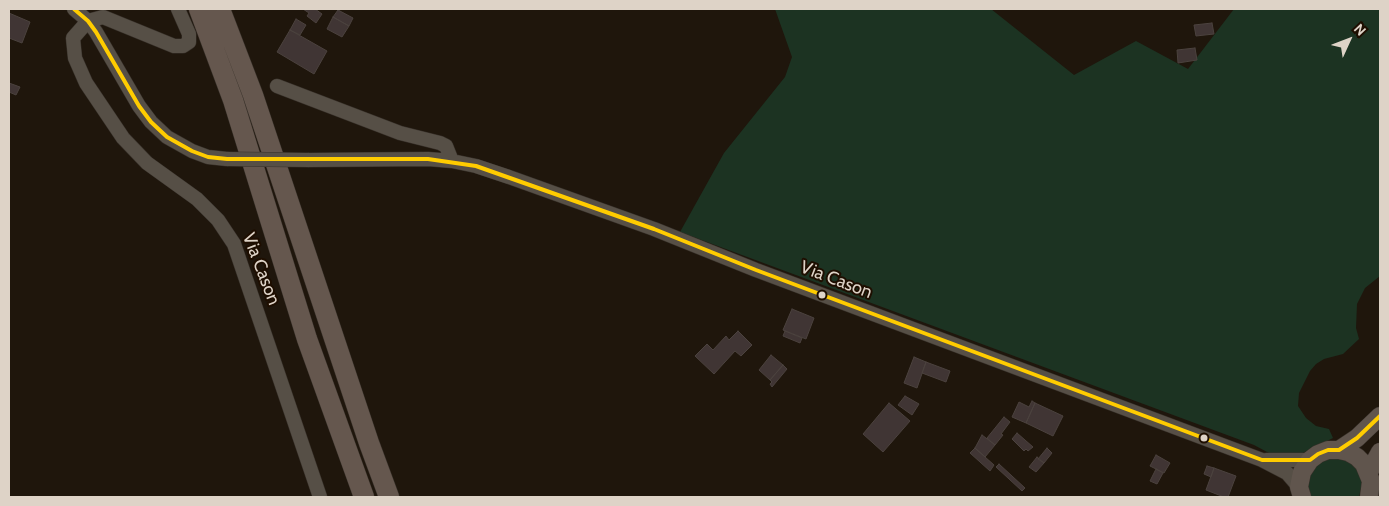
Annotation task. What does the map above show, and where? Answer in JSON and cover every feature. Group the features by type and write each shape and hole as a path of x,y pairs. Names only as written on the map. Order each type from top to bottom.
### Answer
{"highway":[{"path":"199,9 233,100 307,339 364,497"},
{"path":"220,9 253,95 369,443 389,497"}],"main road":[{"path":"1338,450 1357,438 1380,416"},
{"path":"1300,492 1302,472 1310,460 1323,452 1338,450 1348,452 1364,464 1372,485"},
{"path":"1372,485 1380,452"}],"street":[{"name":"Via Cason","path":"74,9 88,21 106,48 139,106 151,122 167,137 192,151 208,157 226,159 428,159 476,166 645,226 756,270 1262,460 1287,473 1300,492"},
{"path":"88,21 103,17 174,46 183,46 190,42 189,34 178,9"},
{"name":"Via Cason","path":"88,21 73,38 75,58 86,83 100,105 123,138 141,157 197,199 218,220 234,244 320,497"},
{"path":"277,86 400,133 440,143 446,146 452,161"},
{"name":"Via Cason","path":"1262,460 1310,460"}],"green space":[{"path":"775,9 991,9 1074,75 1136,41 1188,69 1234,9 1380,9 1380,276 1365,288 1357,304 1356,328 1359,339 1343,354 1324,359 1316,364 1310,371 1299,393 1298,406 1306,418 1316,426 1329,429 1333,438 1297,456 1269,453 1254,445 680,232 724,153 785,77 792,57"},
{"path":"1328,457 1349,460 1359,470 1362,484 1359,497 1311,497 1307,483 1311,469"}],"building":[{"path":"303,9 315,9 322,14 316,23 307,16 309,13"},
{"path":"338,10 353,18 349,26 333,17"},
{"path":"9,13 30,22 22,43 9,38"},
{"path":"333,17 349,26 342,37 327,29"},
{"path":"296,19 306,25 300,35 290,30"},
{"path":"1212,23 1214,34 1196,36 1194,25"},
{"path":"290,30 327,51 314,74 277,52"},
{"path":"1195,48 1197,60 1178,63 1177,50"},
{"path":"9,83 20,87 16,95 9,92"},
{"path":"792,309 814,318 806,339 783,330"},
{"path":"738,331 752,345 741,356 735,351 714,374 695,356 707,344 713,350 726,336 729,340"},
{"path":"785,331 802,338 800,343 783,336"},
{"path":"771,355 783,365 770,380 759,370"},
{"path":"914,357 926,362 917,388 904,383"},
{"path":"926,362 950,371 946,382 922,373"},
{"path":"783,365 787,369 772,387 770,380"},
{"path":"905,396 919,404 912,415 898,405"},
{"path":"1032,401 1035,403 1026,423 1012,417 1019,402 1029,407"},
{"path":"889,403 910,421 883,452 863,434"},
{"path":"1035,403 1063,416 1053,436 1026,423"},
{"path":"1004,417 1010,422 995,445 987,438"},
{"path":"1017,433 1033,447 1028,451 1026,449 1024,451 1012,439"},
{"path":"982,435 995,445 985,457 975,448"},
{"path":"975,448 994,465 990,471 970,453"},
{"path":"1047,448 1052,453 1044,463 1038,459"},
{"path":"1156,455 1170,463 1164,473 1150,466"},
{"path":"1037,457 1044,463 1036,472 1029,467"},
{"path":"999,464 1025,488 1022,491 996,467"},
{"path":"1207,466 1214,468 1211,477 1204,474"},
{"path":"1214,468 1236,476 1228,497 1206,490"},
{"path":"1156,469 1163,473 1157,484 1150,481"}],"transit line":[{"path":"74,9 88,21 96,32 139,106 151,122 167,137 192,151 208,157 227,159 428,159 476,166 654,229 756,270 1262,460 1310,460 1328,450 1339,450 1357,438 1380,416"}]}
